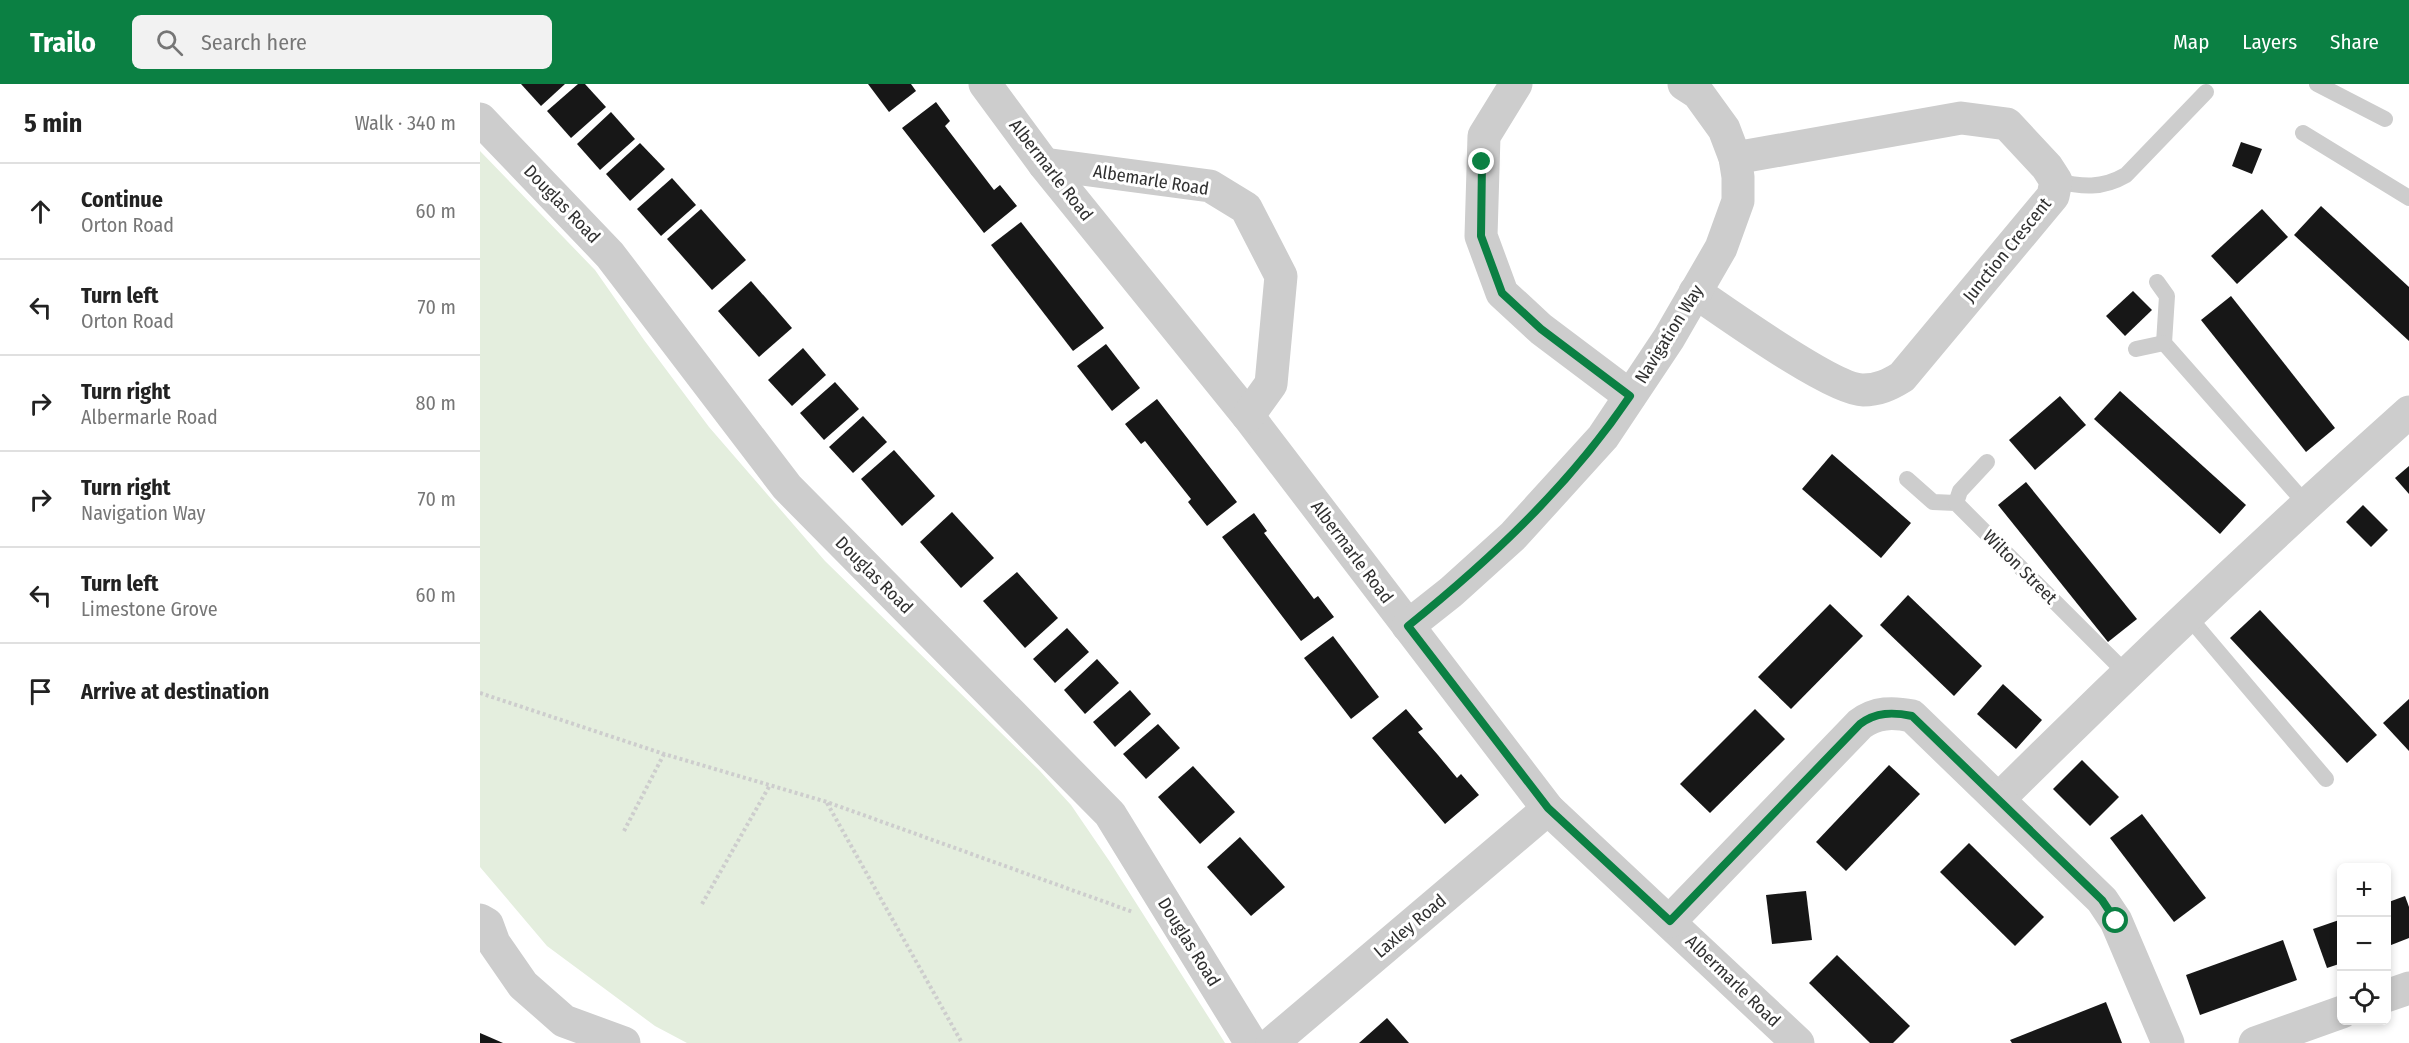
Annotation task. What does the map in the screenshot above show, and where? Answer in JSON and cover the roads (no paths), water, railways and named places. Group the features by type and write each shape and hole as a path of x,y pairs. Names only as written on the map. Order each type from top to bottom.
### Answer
{"street":[{"name":"Albermarle Road","path":"985,84 1044,164 1248,416 1548,808 1798,1043"},
{"path":"1516,84 1484,136 1481,236 1502,293 1541,329 1630,396"},
{"name":"Navigation Way","path":"1408,626 1451,592 1513,536 1603,437 1669,338 1721,248 1738,201 1735,158 1724,129 1698,93 1684,84"},
{"name":"Junction Crescent","path":"1695,292 1833,382 1860,390 1883,388 1902,377 2053,196 2056,181 2047,167 2007,124 1992,120 1961,118 1735,158"},
{"name":"Douglas Road","path":"480,119 610,255 787,487 1110,814 1251,1043"},
{"name":"Albemarle Road","path":"1044,164 1209,186 1246,208 1281,276 1271,384 1248,416"},
{"path":"1999,799 2187,615 2409,412"},
{"path":"1670,921 1860,724 1870,716 1897,713 1912,716 2102,900 2116,921 2168,1043"},
{"name":"Laxley Road","path":"1272,1043 1548,808"},
{"path":"480,920 487,924 494,943 523,985 564,1021 624,1043"},
{"path":"2391,994 2409,988"},
{"path":"2255,1043 2337,1014"}],"lane":[{"path":"2317,84 2385,119"},
{"path":"2056,181 2097,187 2112,183 2127,175 2206,92"},
{"path":"2303,133 2409,198"},
{"path":"2157,282 2168,296 2164,343 2306,504"},
{"path":"2136,350 2164,343"},
{"path":"1907,479 1933,502 1956,503 1960,491 1987,462"},
{"name":"Wilton Street","path":"1956,503 2126,673"},
{"path":"2187,615 2326,779"}]}
